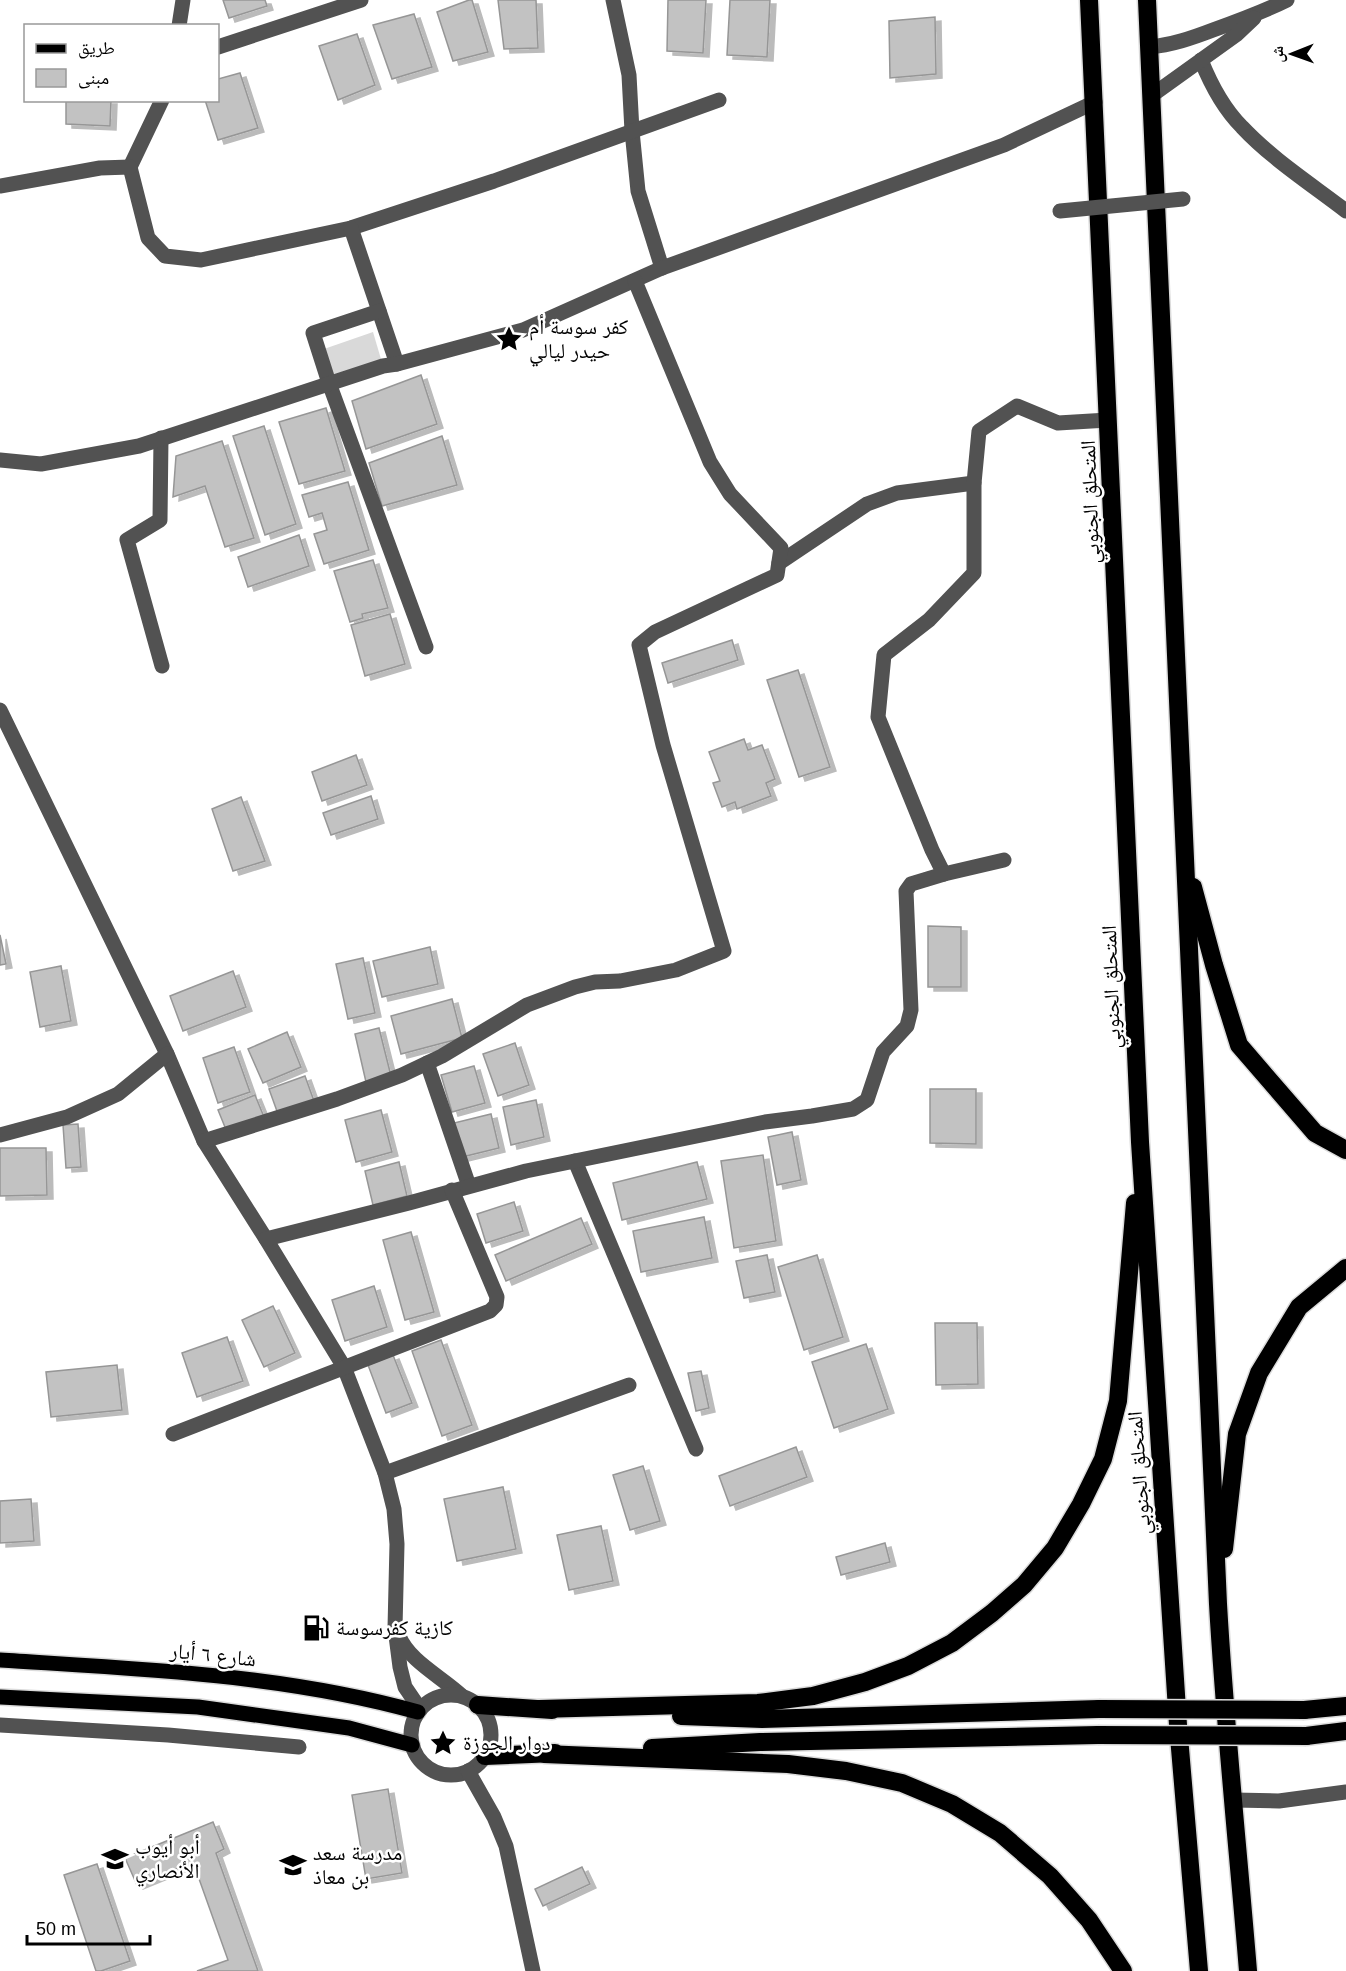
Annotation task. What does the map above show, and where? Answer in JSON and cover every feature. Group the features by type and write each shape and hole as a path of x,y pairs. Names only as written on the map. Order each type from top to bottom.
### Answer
{"highway":[{"name":"المتحلق الجنوبي","path":"1089,0 1140,1142 1178,1725 1199,1971"},
{"path":"1147,0 1218,1604 1225,1721 1248,1971"},
{"path":"1184,855 1239,1046 1314,1132 1346,1150"},
{"path":"539,1709 758,1703 813,1696 865,1682 908,1666 952,1643 993,1613 1024,1585 1055,1548 1081,1504 1103,1459 1118,1401 1140,1142"},
{"path":"1218,1604 1237,1434 1259,1373 1299,1307 1346,1268"},
{"path":"478,1706 762,1719 1099,1709 1304,1710 1346,1706"},
{"path":"485,1756 760,1742 1098,1735 1306,1736 1346,1731"},
{"path":"544,1754 788,1764 846,1771 902,1783 952,1804 1000,1833 1050,1876 1089,1920 1123,1971"}],"main road":[{"name":"شارع ٦ أيار","path":"0,1660 203,1673 338,1692 419,1710"},
{"path":"0,1697 198,1707 349,1728 412,1744"}],"street":[{"path":"179,24 183,0"},
{"path":"219,47 361,0"},
{"path":"613,0 629,75 638,191 662,268"},
{"path":"1149,47 1180,42 1258,14 1287,0"},
{"path":"1151,96 1236,35 1258,14"},
{"path":"1201,60 1216,93 1241,127 1346,211"},
{"path":"161,102 130,167 148,238 165,256 201,260 351,228 494,181 718,100"},
{"path":"0,460 41,464 140,446 383,366 523,330 662,268 1004,145 1095,102"},
{"path":"0,186 100,168 130,167"},
{"path":"1060,211 1184,199"},
{"path":"351,228 397,364"},
{"path":"204,1141 337,1099 402,1075 527,1005 575,987 676,970 724,951 663,745 639,645 655,632 777,575 781,548 730,494 710,462 635,280"},
{"path":"379,311 313,333 329,383 426,647"},
{"path":"944,874 878,717 884,655 929,620 974,573 974,483 979,431 1017,406 1058,423 1108,420"},
{"path":"161,438 160,520 127,540 162,666"},
{"path":"779,563 867,504 897,493 974,483"},
{"path":"2,719 167,1054 204,1141 344,1367 384,1473 394,1509 397,1544 395,1628 405,1687 419,1710"},
{"path":"266,1239 526,1171 765,1122 853,1109 867,1100 884,1052 907,1026 910,1010 906,891 911,884 1004,860"},
{"path":"0,1135 67,1117 118,1094 167,1054"},
{"path":"427,1063 469,1186"},
{"path":"575,1161 696,1449"},
{"path":"173,1434 490,1311 496,1305 497,1297 452,1190"},
{"path":"384,1473 629,1385"},
{"path":"395,1628 403,1646 415,1659 478,1706 485,1714 491,1735 485,1756 468,1771 446,1775 425,1766 416,1756 411,1733 413,1722 419,1710 428,1701 439,1696 462,1696"},
{"path":"0,1725 168,1735 299,1747"},
{"path":"468,1771 494,1817 506,1846 533,1971"},
{"path":"1234,1800 1279,1801 1346,1792"}],"shaded area":[{"path":"373,332 383,366 336,381 324,349"}],"building":[{"path":"223,0 265,0 267,6 229,18"},
{"path":"472,0 488,52 453,61 437,12"},
{"path":"498,0 536,0 538,48 504,49"},
{"path":"668,0 706,0 703,53 667,51"},
{"path":"730,0 770,0 767,57 727,55"},
{"path":"414,14 432,67 392,79 373,25"},
{"path":"935,17 936,74 890,78 889,21"},
{"path":"357,34 375,85 338,100 319,46"},
{"path":"240,73 258,128 218,140 206,102 219,102 219,79"},
{"path":"66,102 111,102 110,126 66,124"},
{"path":"421,375 437,424 366,449 352,401"},
{"path":"326,408 345,471 299,484 279,422"},
{"path":"264,426 296,524 265,535 233,436"},
{"path":"442,436 457,485 382,506 369,463"},
{"path":"222,441 254,538 225,547 205,486 173,497 176,456"},
{"path":"348,482 369,550 324,564 314,534 327,530 322,513 309,517 302,495"},
{"path":"299,535 309,566 248,587 238,557"},
{"path":"373,560 388,608 362,614 363,618 350,622 334,571"},
{"path":"390,614 405,664 365,676 351,625"},
{"path":"732,640 738,660 668,683 662,663"},
{"path":"798,670 830,767 799,777 767,680"},
{"path":"744,739 748,750 762,745 775,779 766,783 771,796 737,809 735,802 722,807 713,783 720,781 709,752"},
{"path":"356,755 367,785 322,801 312,772"},
{"path":"371,796 378,819 331,835 323,813"},
{"path":"241,797 265,861 233,871 212,809"},
{"path":"928,926 961,927 961,987 928,987"},
{"path":"0,935 6,964 0,965"},
{"path":"430,947 438,984 382,997 373,961"},
{"path":"363,958 375,1013 348,1019 336,964"},
{"path":"61,966 71,1021 40,1027 30,972"},
{"path":"233,971 246,1007 183,1031 170,996"},
{"path":"452,999 462,1038 401,1054 391,1016"},
{"path":"379,1028 391,1076 366,1082 355,1034"},
{"path":"287,1032 301,1067 263,1083 248,1049"},
{"path":"515,1043 529,1085 498,1096 483,1054"},
{"path":"234,1047 250,1092 218,1103 203,1058"},
{"path":"474,1066 485,1103 452,1112 441,1075"},
{"path":"305,1076 314,1101 278,1114 269,1089"},
{"path":"930,1089 976,1089 976,1144 930,1143"},
{"path":"255,1095 264,1117 227,1132 218,1110"},
{"path":"536,1100 544,1137 511,1145 503,1107"},
{"path":"381,1110 392,1152 356,1162 345,1120"},
{"path":"491,1114 499,1148 462,1157 454,1123"},
{"path":"78,1124 81,1167 66,1168 63,1125"},
{"path":"792,1132 801,1180 777,1185 768,1137"},
{"path":"0,1148 46,1148 47,1195 0,1196"},
{"path":"763,1155 776,1241 734,1248 721,1161"},
{"path":"399,1162 407,1196 373,1205 365,1171"},
{"path":"697,1162 707,1199 622,1220 613,1183"},
{"path":"514,1202 523,1231 486,1243 477,1214"},
{"path":"704,1217 712,1258 641,1272 633,1231"},
{"path":"581,1218 592,1244 506,1281 495,1255"},
{"path":"411,1232 434,1312 405,1320 383,1240"},
{"path":"767,1255 775,1292 744,1298 736,1261"},
{"path":"817,1255 843,1337 804,1350 778,1267"},
{"path":"374,1286 387,1327 345,1341 332,1300"},
{"path":"273,1306 295,1353 264,1367 242,1320"},
{"path":"935,1323 977,1323 978,1384 936,1385"},
{"path":"227,1337 243,1381 197,1397 182,1353"},
{"path":"441,1340 472,1425 442,1436 412,1351"},
{"path":"866,1344 888,1409 834,1428 812,1362"},
{"path":"393,1355 412,1403 386,1413 368,1365"},
{"path":"117,1365 122,1410 51,1417 46,1372"},
{"path":"701,1371 709,1408 696,1411 688,1373"},
{"path":"796,1447 807,1477 730,1506 719,1476"},
{"path":"643,1466 660,1521 630,1530 613,1475"},
{"path":"503,1487 516,1549 457,1561 444,1499"},
{"path":"31,1499 34,1541 0,1543 0,1501"},
{"path":"601,1526 613,1581 569,1590 557,1535"},
{"path":"885,1543 890,1562 841,1575 836,1557"},
{"path":"388,1789 402,1873 366,1879 352,1795"},
{"path":"213,1822 224,1849 216,1853 258,1971 197,1971 228,1960 193,1862 137,1885 125,1858"},
{"path":"97,1864 130,1961 101,1971 96,1971 64,1875"},
{"path":"582,1867 590,1884 543,1906 535,1889"}],"place":[{"name":"كفر سوسة أم حيدر ليالي","path":"509,339"},
{"name":"كازية كفرسوسة","path":"316,1628"},
{"name":"دوار الجوزة","path":"443,1743"},
{"name":"أبو أيوب الأنصاري","path":"115,1859"},
{"name":"مدرسة سعد بن معاذ","path":"293,1865"}]}
